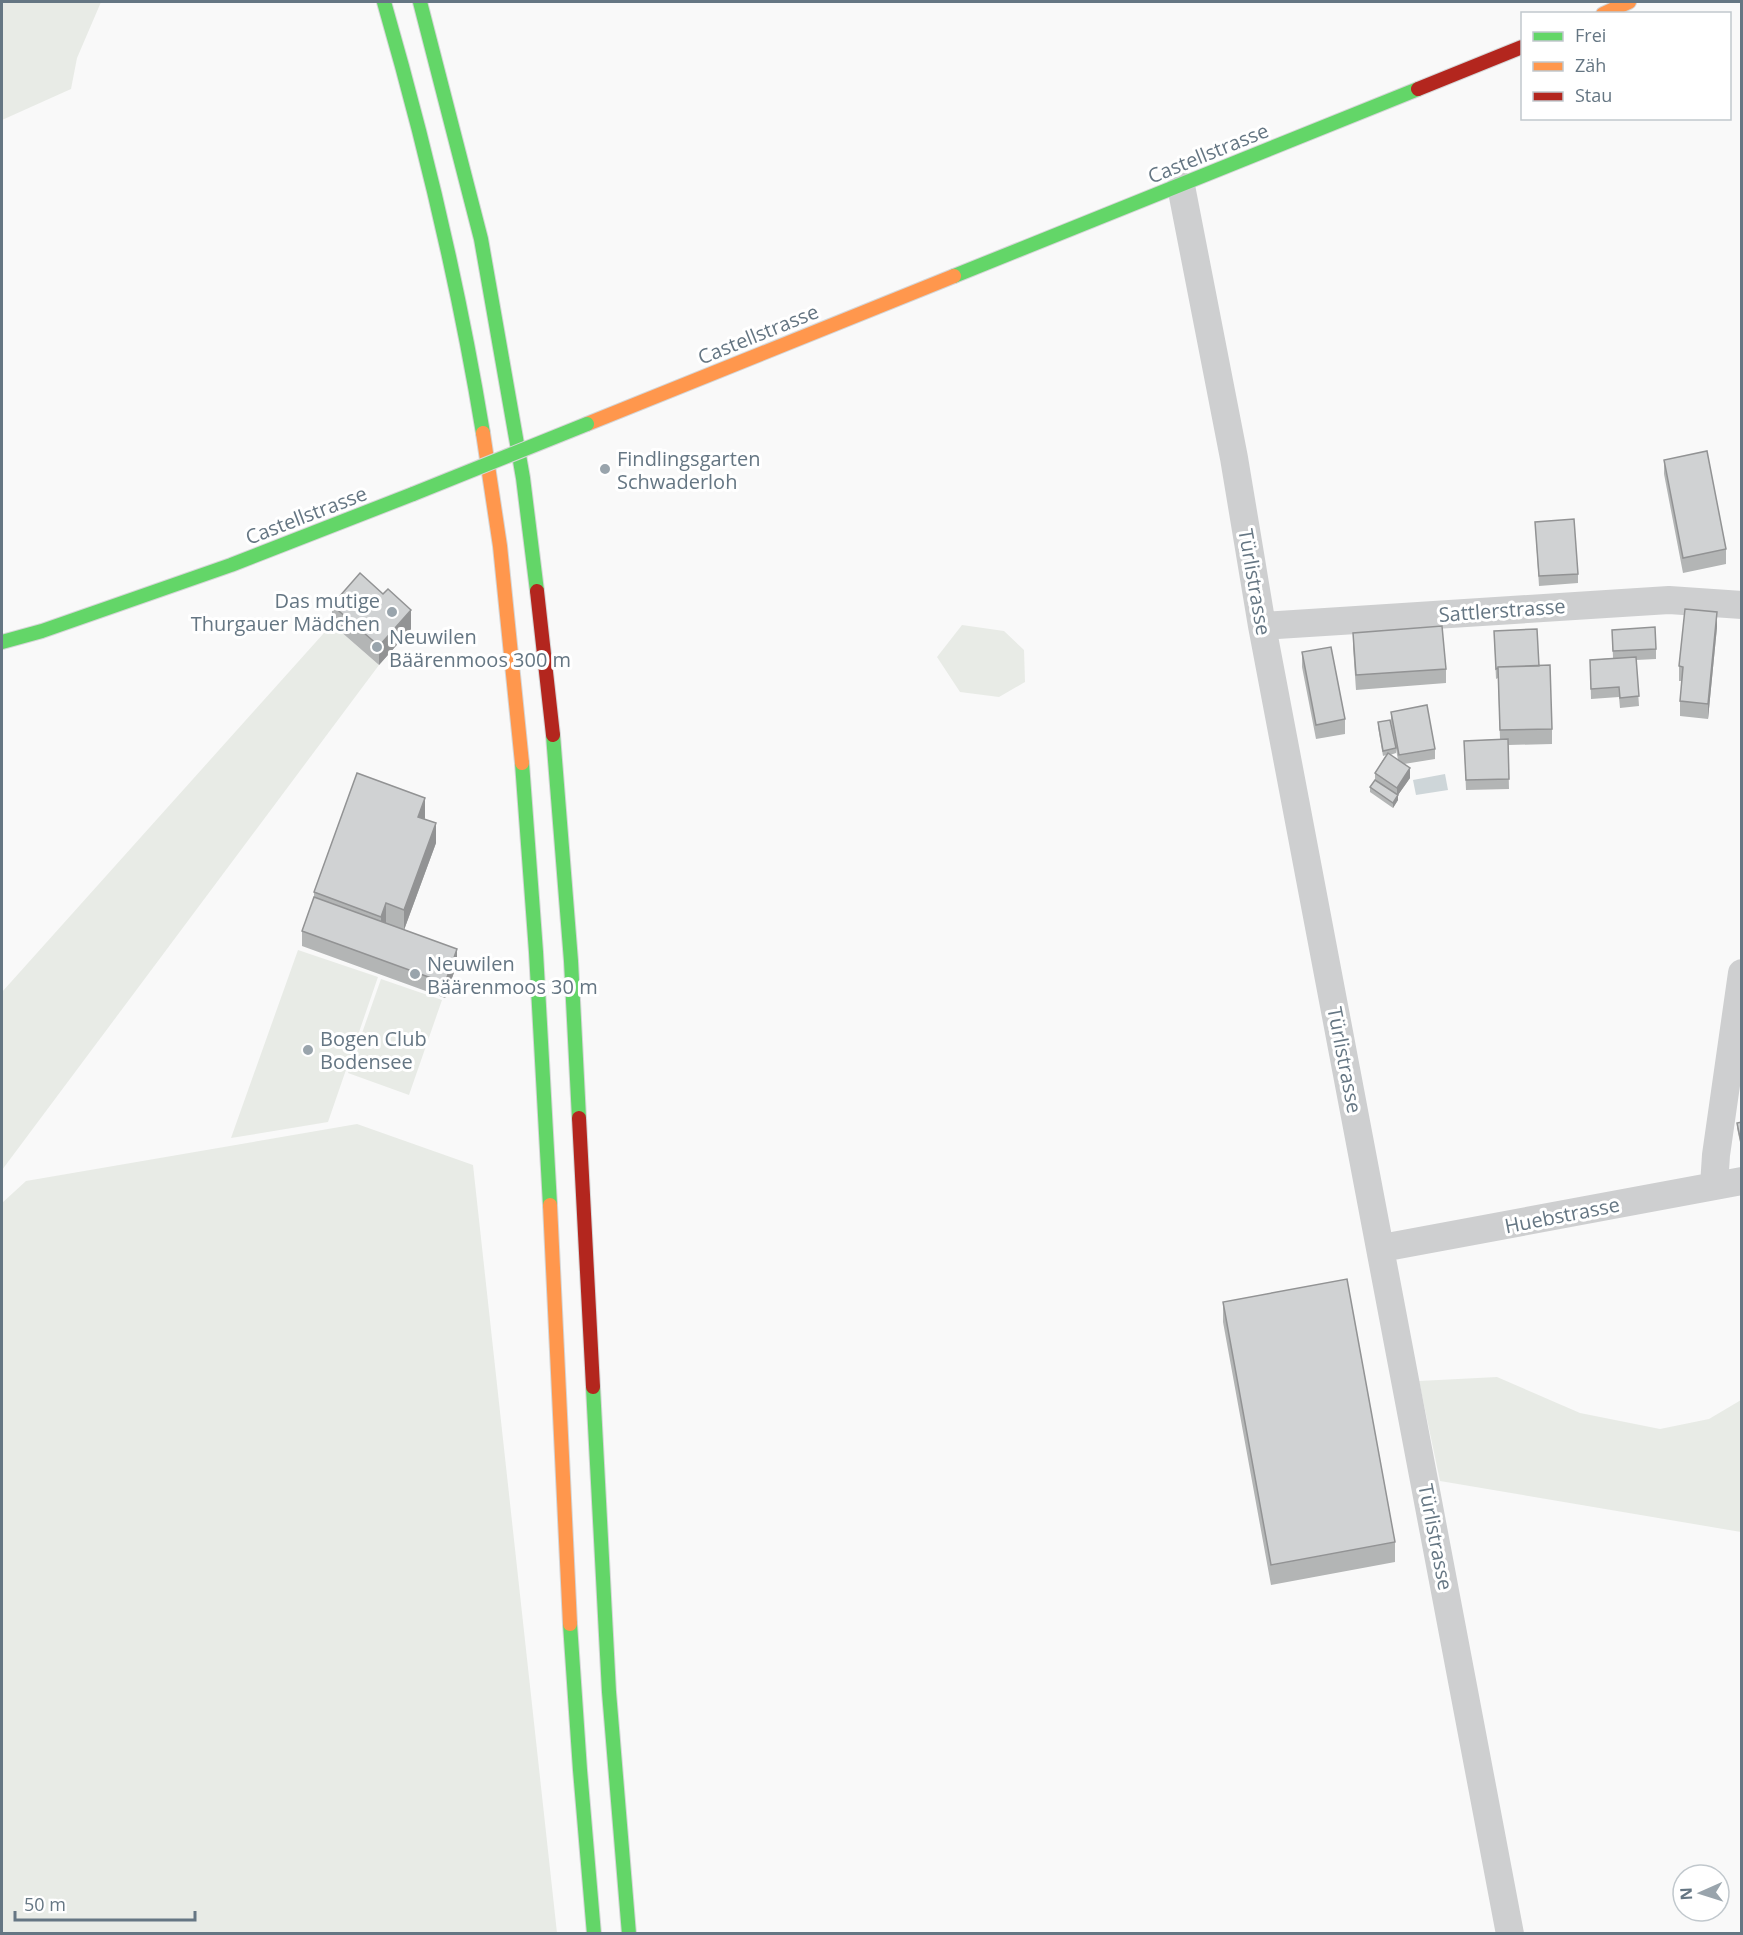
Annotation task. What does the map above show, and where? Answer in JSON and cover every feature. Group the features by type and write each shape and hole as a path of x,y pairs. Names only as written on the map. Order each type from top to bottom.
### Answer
{"main road":[{"path":"384,2 430,166 465,329 492,487 509,621 540,987 570,1598 594,1934"},
{"path":"420,2 466,170 490,283 515,419 542,608 570,931 603,1595 621,1858 629,1934"},
{"path":"1607,12 1629,2"},
{"name":"Castellstrasse","path":"2,642 42,632 231,565 413,494 1521,47"}],"street":[{"name":"Türlistrasse","path":"1181,186 1510,1934"},
{"name":"Sattlerstrasse","path":"1262,626 1669,600 1742,605"},
{"path":"1728,1183 1716,1155 1742,973"},
{"name":"Huebstrasse","path":"1382,1248 1728,1183"}],"shaded area":[{"path":"2,2 101,2 77,58 71,89 2,120"},
{"path":"332,624 379,665 2,1170 2,992"},
{"path":"962,625 1004,631 1024,650 1025,682 999,697 960,692 937,657"},
{"path":"1445,774 1448,790 1416,795 1413,780"},
{"name":"Bogen Club Bodensee","path":"298,950 378,977 328,1122 231,1138"},
{"path":"381,979 442,1000 409,1095 348,1073"},
{"path":"357,1124 473,1165 557,1933 2,1933 2,1203 26,1181"},
{"path":"1497,1377 1580,1413 1660,1429 1709,1419 1741,1400 1741,1532 1440,1481 1419,1381"}],"building":[{"path":"1707,451 1726,549 1683,558 1664,460"},
{"path":"1574,519 1578,574 1539,576 1535,522"},
{"path":"360,573 383,594 388,589 411,610 379,646 332,605"},
{"path":"1685,609 1717,612 1708,704 1680,701 1683,667 1679,666"},
{"path":"1442,626 1446,669 1356,675 1353,633"},
{"path":"1655,627 1656,649 1613,651 1612,630"},
{"path":"1537,629 1539,666 1498,667 1496,669 1494,631"},
{"path":"1331,647 1345,719 1316,725 1302,652"},
{"path":"1636,657 1639,696 1620,698 1619,687 1591,689 1590,660"},
{"path":"1550,665 1552,729 1500,730 1498,667"},
{"path":"1427,705 1435,749 1399,755 1391,712"},
{"path":"1390,720 1396,748 1383,751 1378,722"},
{"path":"1508,739 1509,779 1466,780 1464,741"},
{"path":"1388,753 1410,768 1397,788 1375,773"},
{"path":"357,773 425,798 418,817 436,823 404,910 386,903 381,917 314,892"},
{"path":"1375,780 1398,795 1393,803 1370,787"},
{"path":"314,897 457,949 445,983 302,931"},
{"path":"1742,1122 1742,1147 1737,1123"},
{"path":"1347,1279 1395,1542 1271,1565 1223,1302"}],"traffic: fast":[{"path":"384,2 440,216 474,378 483,433"},
{"path":"420,2 481,239 523,478 537,591"},
{"path":"954,276 1418,89"},
{"path":"413,494 587,424"},
{"path":"2,642 42,631 231,565 413,494"},
{"path":"553,735 571,961 579,1118"},
{"path":"522,763 536,952 550,1205"},
{"path":"593,1387 609,1692 629,1934"},
{"path":"570,1624 594,1934"}],"traffic: slow":[{"path":"1607,12 1629,2"},
{"path":"587,424 954,276"},
{"path":"483,433 500,546 522,763"},
{"path":"550,1205 570,1624"}],"traffic: jam":[{"path":"1418,89 1521,47"},
{"path":"537,591 553,735"},
{"path":"579,1118 593,1387"}],"place":[{"name":"Findlingsgarten Schwaderloh","path":"605,469"},
{"name":"Das mutige Thurgauer Mädchen","path":"392,612"},
{"name":"Neuwilen Bäärenmoos 300 m","path":"377,647"},
{"name":"Neuwilen Bäärenmoos 30 m","path":"415,974"},
{"name":"Bogen Club Bodensee","path":"308,1050"}]}
